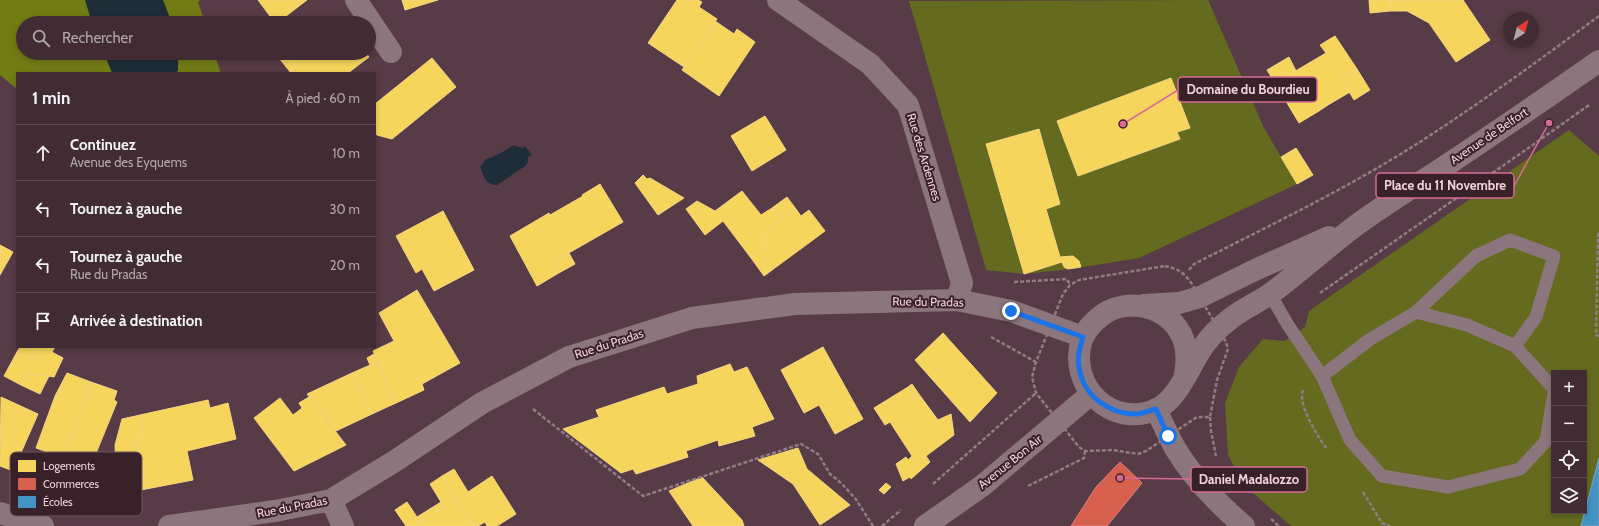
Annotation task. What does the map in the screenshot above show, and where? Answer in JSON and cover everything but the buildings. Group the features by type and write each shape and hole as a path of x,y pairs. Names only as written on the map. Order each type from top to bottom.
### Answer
{"street":[{"path":"356,0 367,16"},
{"name":"Rue des Ardennes","path":"778,0 870,64 908,105 962,283 957,300"},
{"path":"376,30 391,52"},
{"name":"Avenue de Belfort","path":"1186,374 1205,343 1218,328 1232,317 1270,294 1358,224 1599,61"},
{"name":"Avenue de Belfort","path":"1137,305 1179,303 1200,297 1229,284 1256,269 1358,224"},
{"name":"Rue du Pradas","path":"169,526 275,511 332,500 395,461 482,403 569,357 692,318 795,304 957,300 1011,311 1051,324 1083,337"},
{"path":"1137,305 1153,309 1167,317 1178,328 1185,343 1188,359 1186,374 1179,388 1169,400 1156,409 1139,414 1121,412 1105,406 1091,394 1083,381 1079,366 1079,352 1083,337 1092,322 1105,313 1121,306 1137,305"},
{"name":"Avenue Bon Air","path":"925,526 982,486 1091,394"},
{"path":"1156,409 1168,436 1197,479 1228,513 1244,526"},
{"path":"332,500 343,526"},
{"path":"0,513 43,526"}],"lane":[{"path":"1322,376 1369,340 1416,312 1476,256 1510,240 1554,256 1536,317 1514,346"},
{"path":"1270,294 1322,376 1350,440 1382,476 1448,487 1520,469 1546,441 1552,406"},
{"path":"1416,312 1467,324 1514,346 1551,386"}],"path":[{"path":"1185,275 1194,264 1337,191 1422,141 1534,64 1599,16"},
{"path":"1284,318 1593,102"},
{"path":"1599,234 1596,335 1599,336"},
{"path":"1165,266 1176,269 1185,275 1200,297 1226,342 1228,349 1217,380 1210,417 1197,417 1146,451 1138,454 1113,450 1085,452 1079,447 1036,393 1032,378 1036,362 1063,294 1070,284 1079,280 1165,266"},
{"path":"1228,349 1234,348"},
{"path":"510,388 532,408 643,496 800,444 818,454 830,474 842,483 855,498 873,526"},
{"path":"931,486 1036,393"},
{"path":"882,526 907,506"}],"green space":[{"path":"0,0 200,0 198,2 203,16 16,16 16,60 216,60 221,72 16,72 16,88 0,75"},
{"path":"1208,0 1264,128 1297,184 1139,258 1071,269 1024,274 986,270 909,1"},
{"path":"1569,130 1599,156 1599,526 1291,526 1245,486 1228,455 1225,403 1239,367 1263,339 1285,341 1305,327 1309,311"}],"water":[{"path":"85,0 163,0 169,16 90,16"},
{"path":"107,60 178,60 177,72 112,72"},
{"path":"514,145 522,148 525,146 532,155 528,157 528,162 525,166 497,185 487,182 480,167 485,160"}],"place":[{"name":"Place du 11 Novembre","path":"1549,123"},
{"name":"Domaine du Bourdieu","path":"1123,124"},
{"name":"Daniel Madalozzo","path":"1120,478"}],"route":[{"path":"1011,311 1051,324 1083,337 1079,352 1079,366 1083,381 1091,394 1105,406 1121,412 1139,414 1156,409 1168,436"}]}
